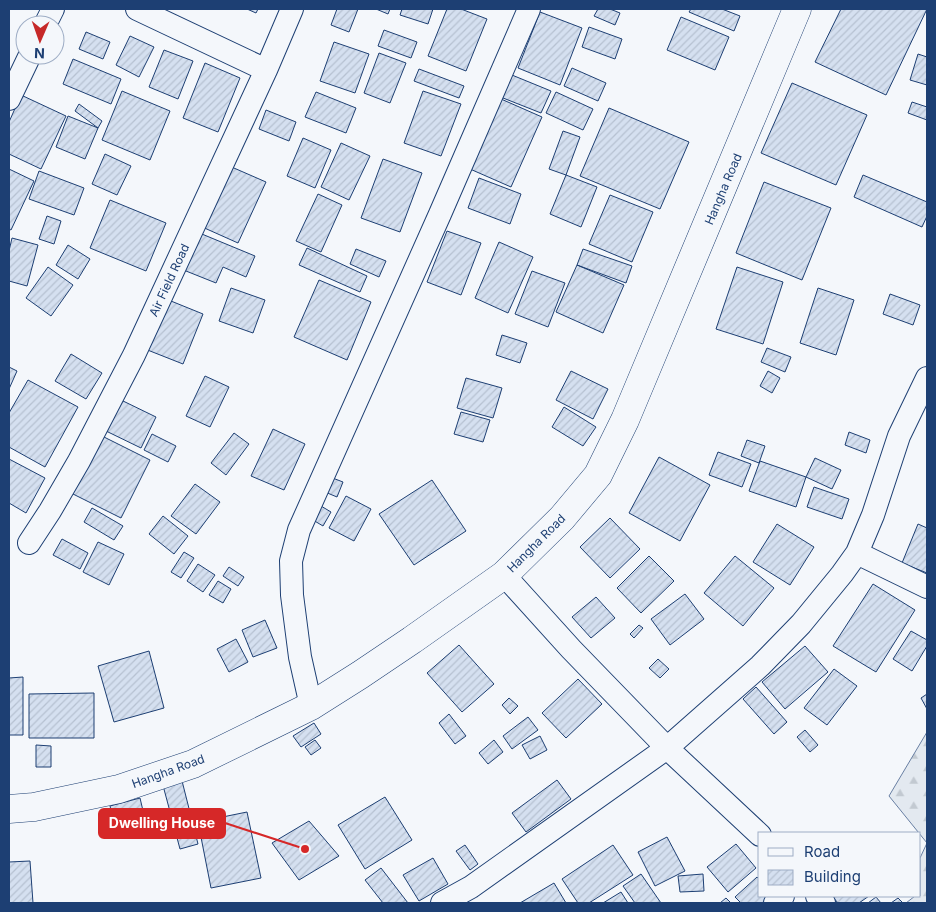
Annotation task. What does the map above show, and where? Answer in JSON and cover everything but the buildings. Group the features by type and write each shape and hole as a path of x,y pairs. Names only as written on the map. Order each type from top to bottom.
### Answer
{"highway":[{"name":"Hangha Road","path":"9,809 34,807 119,789 193,764 311,706 412,640 504,575 562,518 598,475 626,420 797,9"}],"street":[{"path":"137,9 266,70"},
{"name":"Air Field Road","path":"29,543 50,511 78,461 134,355 266,70 292,9"},
{"path":"311,706 300,657 292,595 290,561 299,530 529,9"},
{"path":"9,99 25,65"},
{"path":"442,903 471,887 667,748 760,666 801,624 857,553 873,515 899,436 927,378"},
{"path":"857,553 927,587"},
{"path":"504,575 571,649 667,748 758,833"}],"green space":[{"path":"927,732 927,843 921,836 921,832 918,832 889,796"},
{"path":"927,843 927,903 906,903 914,897 921,897 921,856"}],"place":[{"name":"Dwelling House","path":"305,849"}]}
